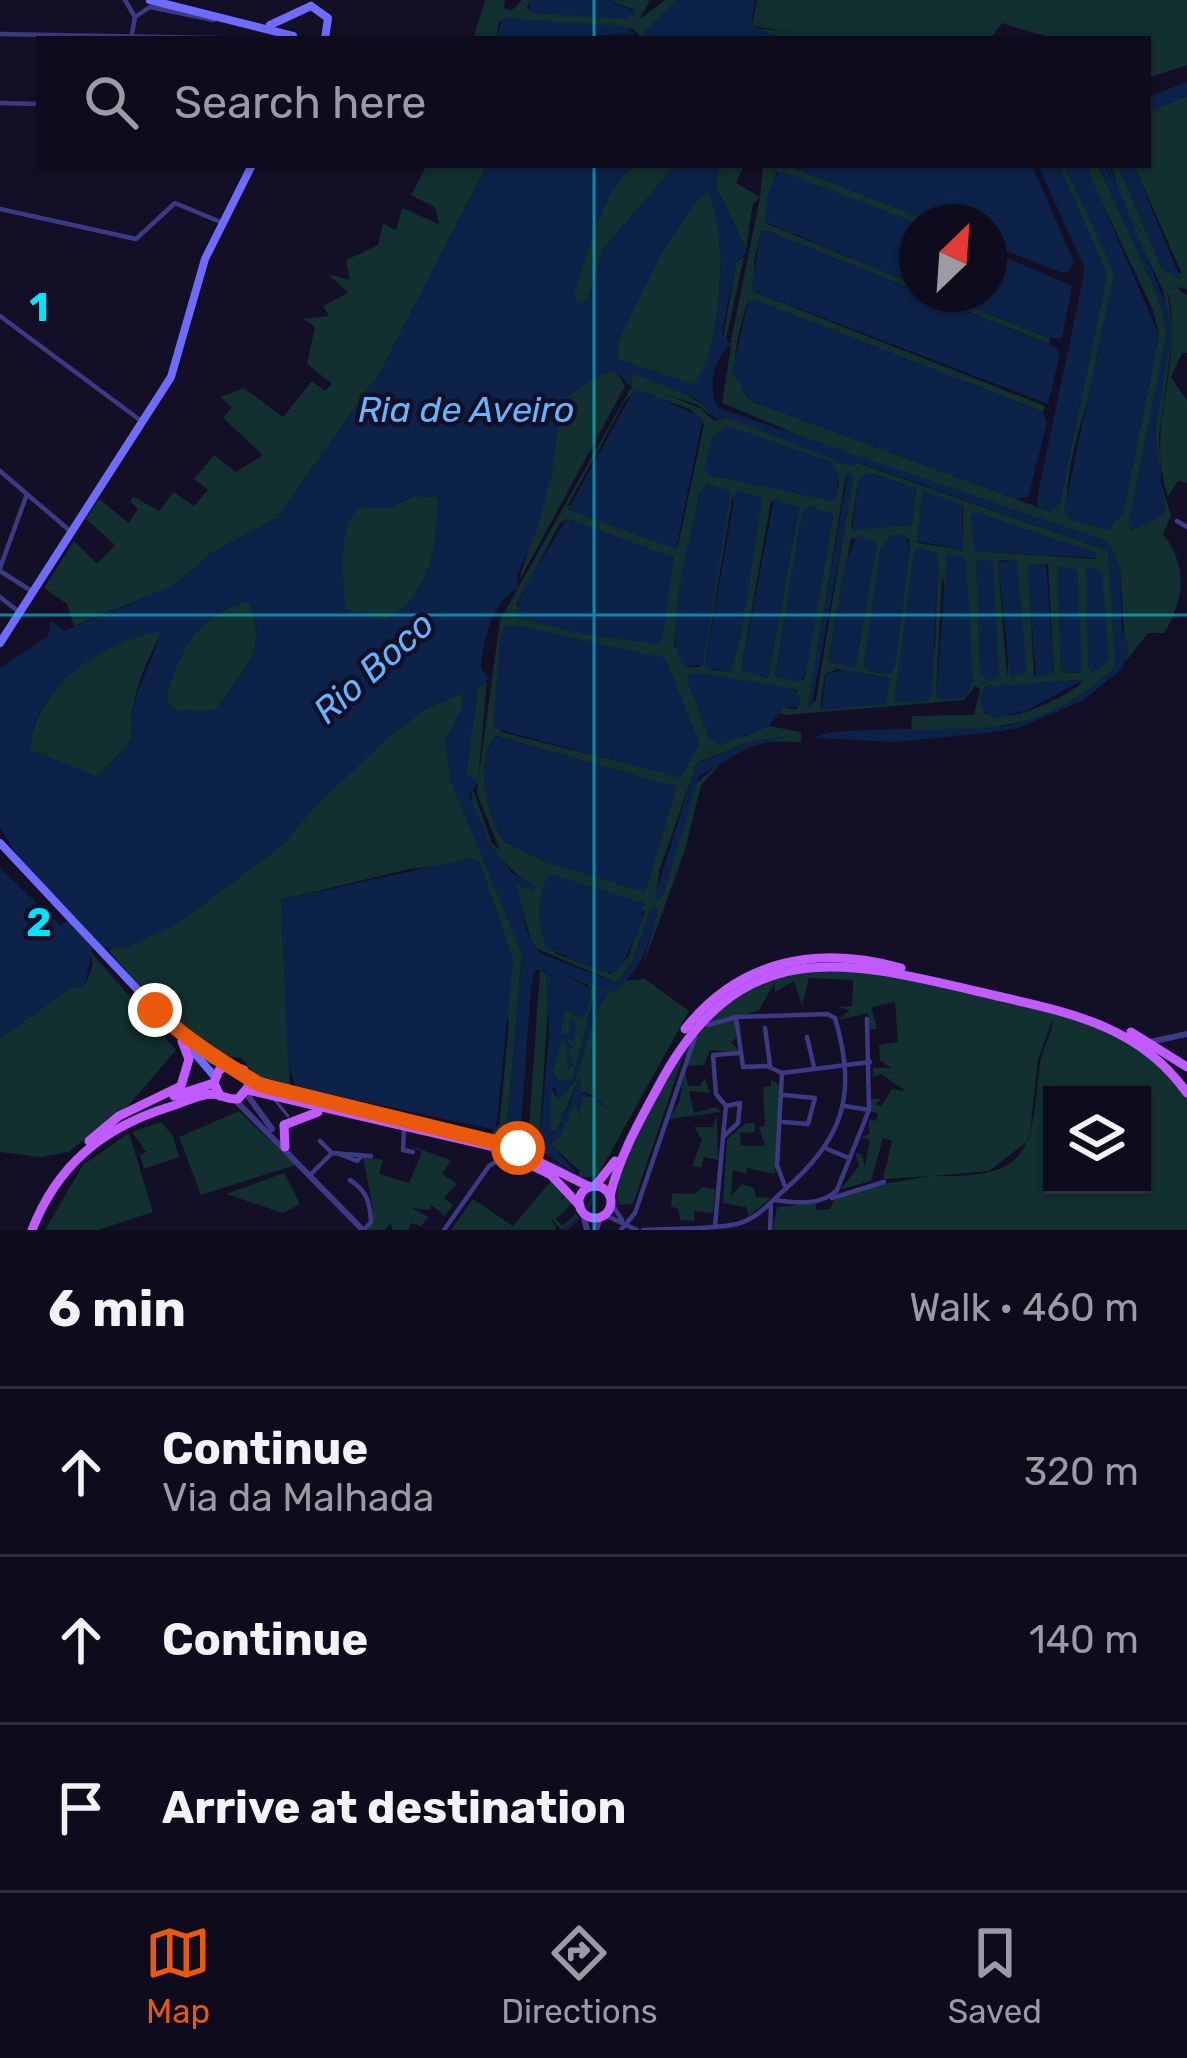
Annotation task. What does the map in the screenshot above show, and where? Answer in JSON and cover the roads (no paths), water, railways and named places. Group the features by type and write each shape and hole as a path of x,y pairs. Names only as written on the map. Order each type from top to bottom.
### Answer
{"main road":[{"path":"150,0 257,24 280,24 305,6"},
{"path":"324,0 326,36"},
{"path":"305,6 326,12"},
{"path":"295,36 305,6"},
{"path":"257,24 289,36"},
{"path":"0,643 172,377 200,274 250,168"},
{"path":"0,847 182,1041 214,1080 220,1096"},
{"path":"102,956 194,1046 230,1065 248,1087 336,1113 513,1154 557,1180 581,1208 602,1216 612,1203 629,1141 696,1025 726,993 788,961 841,960 1096,1021 1156,1055 1187,1094"},
{"path":"581,1208 619,1154 695,1017 738,980 788,961 863,958 1085,1014 1150,1042 1187,1067"},
{"path":"696,1025 730,994 765,975 814,964 858,966"},
{"path":"32,1230 43,1202 98,1131 184,1081 189,1059 182,1041"},
{"path":"138,1107 214,1080 230,1065"},
{"path":"72,1161 139,1117 220,1096 234,1100 248,1087"},
{"path":"248,1087 497,1141 592,1187 612,1203"},
{"path":"285,1147 282,1130 295,1117 336,1113"}],"street":[{"path":"0,34 131,36 135,17 125,0"},
{"path":"135,17 150,7 224,18"},
{"path":"0,103 36,104"},
{"path":"0,209 136,239 175,203 223,223"},
{"path":"0,316 142,422"},
{"path":"0,471 69,530"},
{"path":"27,494 0,570 30,590"},
{"path":"1177,521 1187,527"},
{"path":"0,597 18,611"},
{"path":"581,1208 591,1230 602,1216 624,1227 640,1230 716,1226 757,1216 827,1149 843,1105 846,1064 835,1018 799,1012 736,1017 706,1025 694,1037 638,1203 624,1227"},
{"path":"736,1017 743,1067 782,1073 872,1062"},
{"path":"829,1199 852,1160 868,1111 872,1062 867,1019"},
{"path":"765,1028 774,1069"},
{"path":"1150,1042 1187,1034"},
{"path":"807,1037 814,1067"},
{"path":"716,1226 726,1106 716,1094 713,1055 741,1053"},
{"path":"782,1073 776,1165 786,1189"},
{"path":"248,1087 285,1147"},
{"path":"780,1121 808,1124 815,1098 784,1096"},
{"path":"234,1100 364,1230 371,1222 371,1208 363,1189 350,1180"},
{"path":"274,1100 288,1116"},
{"path":"723,1137 738,1123 740,1103 726,1106"},
{"path":"843,1105 868,1111"},
{"path":"400,1126 403,1150 413,1152"},
{"path":"320,1141 335,1153 367,1156"},
{"path":"488,1145 489,1166"},
{"path":"827,1149 852,1160"},
{"path":"310,1174 335,1153"},
{"path":"444,1230 489,1166 513,1154"},
{"path":"773,1201 829,1199 884,1181"},
{"path":"770,1230 773,1201"},
{"path":"612,1203 632,1210 638,1203"},
{"path":"612,1203 624,1227"}],"water":[{"path":"529,0 608,0 637,12 627,19 530,13"},
{"path":"676,0 755,0 751,26 776,36 640,36"},
{"path":"503,18 624,26 635,34 579,36 497,36"},
{"path":"1187,82 1187,96 1151,111 1151,96"},
{"name":"Ria de Aveiro","path":"485,168 631,168 612,192 596,226 573,296 580,303 588,299 603,249 673,168 719,168 716,186 747,253 736,262 722,333 730,345 714,375 719,408 1109,542 1120,569 1122,629 1129,649 1122,669 1082,701 1018,728 894,742 815,738 846,731 1012,725 1080,695 1115,667 1108,551 860,463 849,466 727,417 716,419 695,398 632,373 631,387 614,370 593,378 561,401 551,476 537,530 517,575 518,588 495,612 487,634 481,668 489,679 478,687 466,774 478,783 469,795 492,847 512,873 537,887 533,892 516,883 527,931 539,953 617,983 632,962 651,909 658,908 637,967 612,992 562,973 591,989 587,1012 579,1018 565,1008 560,1033 570,1034 569,1016 576,1023 574,1042 564,1038 574,1047 569,1051 574,1065 568,1070 566,1043 561,1039 553,1072 560,1082 573,1078 597,988 608,993 597,1011 575,1081 558,1100 555,1087 551,1089 551,1135 561,1125 560,1114 564,1111 565,1116 579,1078 581,1091 592,1098 582,1096 579,1113 574,1103 562,1134 551,1144 579,1177 539,1149 549,1033 546,971 535,970 531,988 520,1137 506,1135 522,954 450,780 445,742 462,709 462,693 427,708 388,737 310,811 284,844 178,923 128,947 92,949 85,986 68,990 0,1038 0,868 60,925 74,918 20,860 0,828 0,668 48,636 51,620 64,631 173,586 211,553 277,518 382,369","holes":["708,193 719,234 719,292 711,348 693,384 625,362 618,358 617,343 661,254 700,196","414,496 437,497 433,551 422,583 401,610 385,621 345,609 343,555 352,517 359,507 388,508","249,601 256,634 250,660 216,710 175,711 166,700 176,667 193,637 217,614","160,631 133,707 132,740 97,777 30,750 34,727 57,687 95,657"]},
{"path":"795,168 1033,168 1074,262 1068,272 1007,251 1007,204 899,204 899,209"},
{"path":"1039,168 1060,168 1107,274 1060,502 1051,512 1038,507 1037,498 1085,269"},
{"path":"1065,168 1087,168 1159,335 1123,512 1110,530 1069,519 1064,511 1114,273"},
{"path":"1099,168 1110,168 1169,312 1171,338 1155,434 1165,514 1134,530 1128,525 1167,331 1157,294"},
{"path":"1119,168 1135,168 1181,280 1162,269"},
{"path":"779,171 899,216 899,278 765,222 767,195"},
{"path":"761,232 899,284 899,312 968,312 1055,347 1060,354 1048,404 751,290"},
{"path":"1007,258 1072,286 1062,338 1049,338 984,312 1007,312"},
{"path":"754,300 1043,412 1047,423 1028,497 1016,499 751,401 732,372 748,302"},
{"path":"633,392 647,392 703,418 676,549 568,510"},
{"path":"729,427 831,462 839,475 834,501 708,475 704,469 712,437"},
{"path":"848,472 854,477 811,709 808,704"},
{"path":"870,473 916,489 912,525 852,530 859,476"},
{"path":"707,483 731,492 703,664 686,667 678,655 676,613 699,494"},
{"path":"736,490 762,498 742,631 730,672 708,669 705,663"},
{"path":"923,491 962,505 963,550 916,541"},
{"path":"774,499 799,508 768,678 741,670"},
{"path":"808,506 833,515 806,674 799,682 775,676 802,512"},
{"path":"976,512 1095,553 1097,558 974,551 971,516"},
{"path":"567,519 674,558 663,635 657,644 582,634 515,617 522,590"},
{"path":"891,535 904,535 910,546 895,665 889,674 868,671 864,664 880,550"},
{"path":"857,536 877,543 855,668 828,661 845,563"},
{"path":"920,548 938,554 932,694 928,701 894,702 914,551"},
{"path":"947,553 966,558 973,682 964,698 941,700 936,696"},
{"path":"976,559 993,561 999,675 991,681 980,676"},
{"path":"1017,561 1027,673 1010,678 998,562"},
{"path":"1046,563 1054,672 1036,677 1027,565"},
{"path":"1057,565 1077,570 1082,669 1078,673 1061,671"},
{"path":"1086,566 1102,572 1109,660 1093,673 1088,668"},
{"path":"505,626 665,658 699,744 680,778 493,728 500,639"},
{"path":"844,670 891,679 886,704 821,710 826,674"},
{"path":"688,675 791,688 799,694 801,706 782,708 769,726 719,745 709,738 687,681"},
{"path":"1083,680 1025,711 994,719 982,709 980,694 989,686"},
{"path":"495,736 676,787 645,892 544,861 504,842 485,789 485,760"},
{"path":"789,736 748,748 699,776 664,892 660,900 654,899 696,764 751,741"},
{"path":"470,858 479,861 513,960 496,1130 296,1087 288,1064 281,900"},
{"path":"551,874 644,903 639,930 618,972 604,973 547,948 539,909 542,889"}],"waterway":[{"path":"588,1208 595,1191"},
{"path":"565,1230 578,1219"}],"water label":[{"name":"Rio Boco","path":"373,667"}]}
